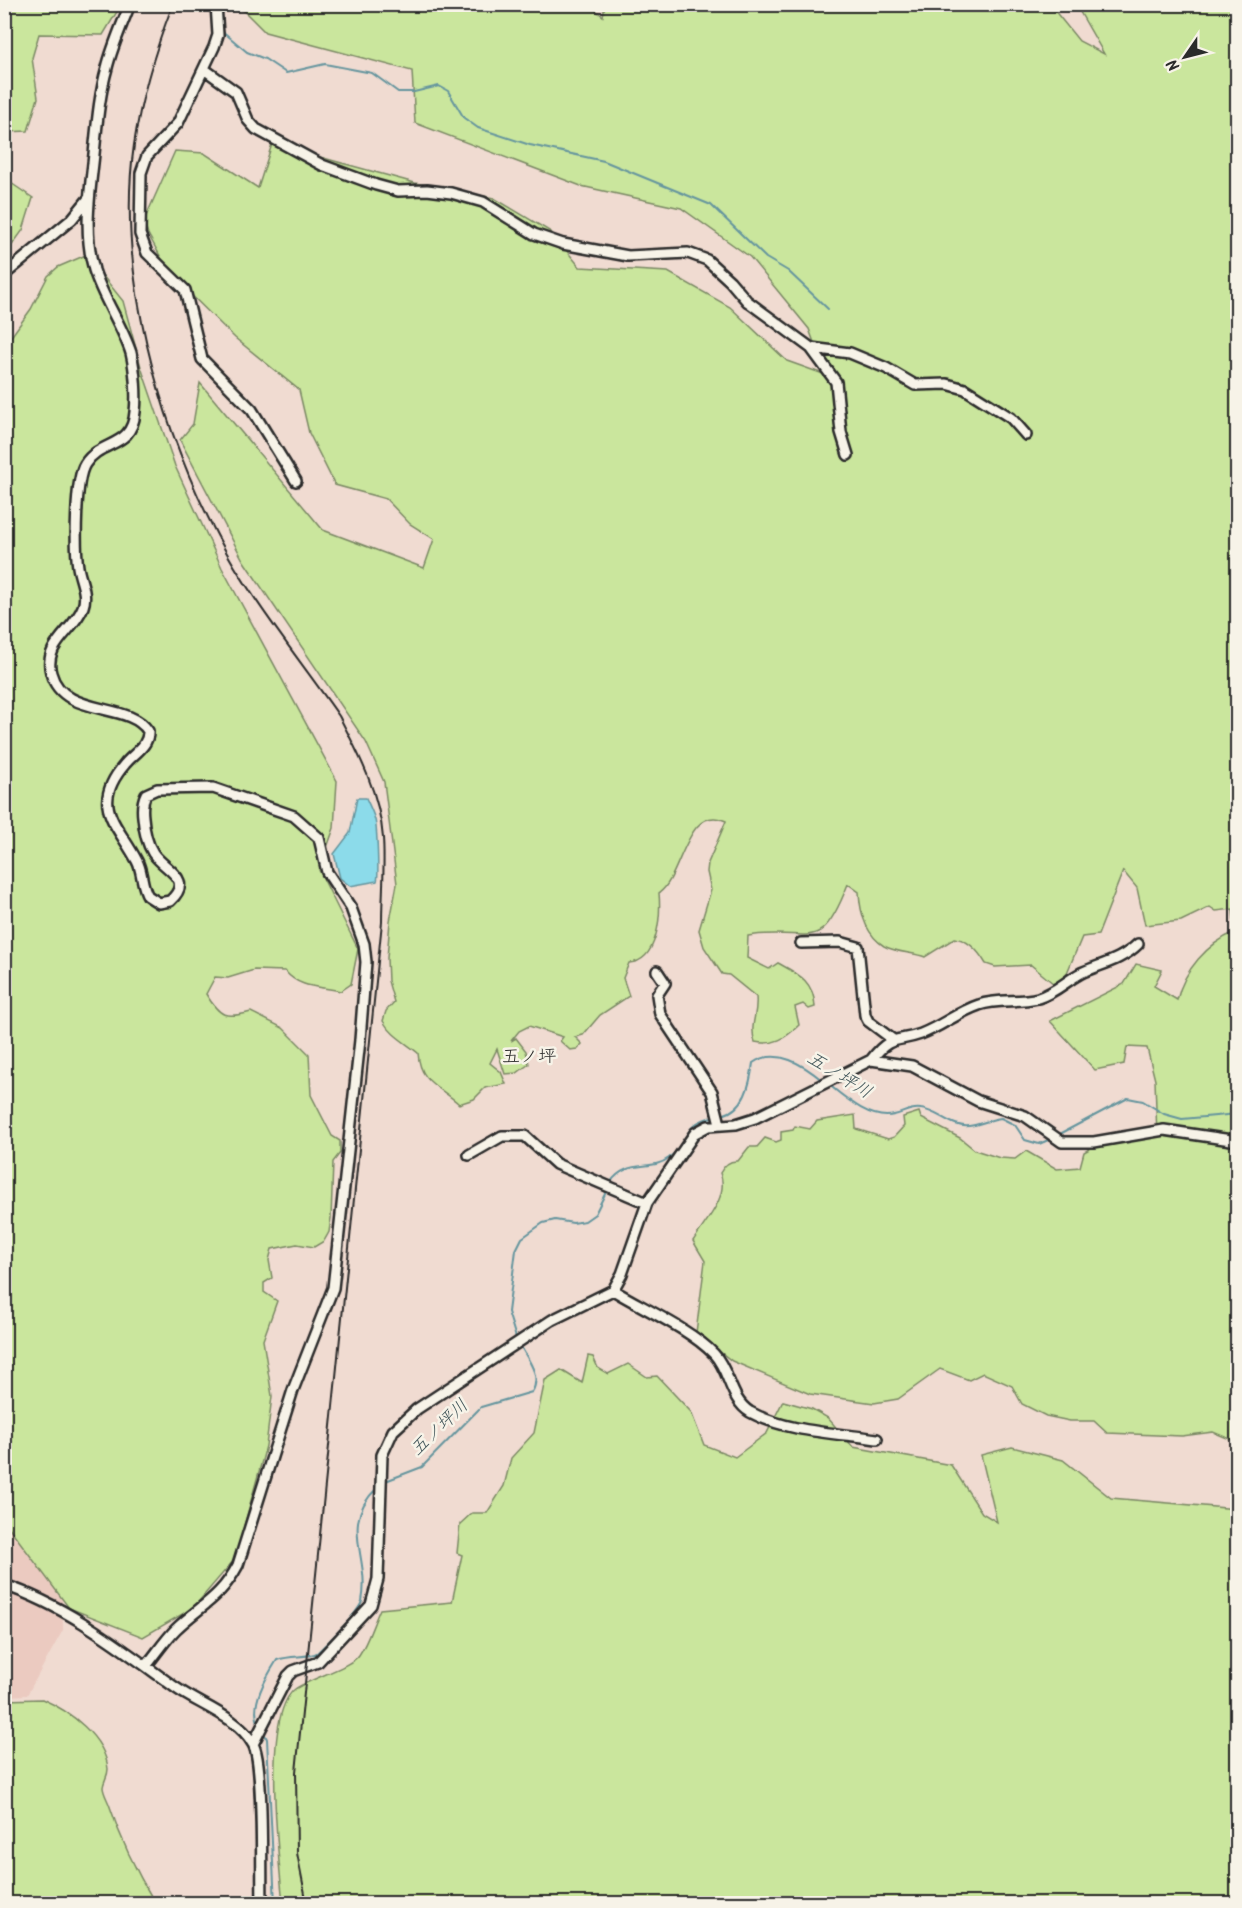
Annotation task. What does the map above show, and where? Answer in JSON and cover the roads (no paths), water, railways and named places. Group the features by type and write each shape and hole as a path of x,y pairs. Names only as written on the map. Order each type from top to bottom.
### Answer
{"street":[{"path":"130,4 107,68 86,228 95,273 131,353 136,409 133,427 123,439 89,458 83,466 77,501 77,558 85,600 80,613 52,650 49,659 51,675 61,690 75,700 143,724 148,731 144,745 116,777 109,792 106,808 110,820 137,860 144,890 153,901 170,901 178,892 179,885 172,870 154,855 144,833 143,799 151,791 157,789 213,788 294,816 319,838 327,872 359,926 366,962 360,1040 333,1288 292,1390 238,1565 231,1579 210,1603 176,1629 146,1666"},
{"path":"216,4 218,35 204,69 178,123 144,163 141,173 140,234 153,260 185,290 202,358 252,410 296,482"},
{"path":"204,69 236,92 248,120 256,129 322,165 398,191 443,192 483,202 534,234 563,244 628,256 688,253 707,260 747,301 811,348 836,382 841,432 848,455"},
{"path":"4,275 72,219 89,198"},
{"path":"811,348 850,353 886,368 915,385 947,384 965,389 1011,418 1026,435"},
{"path":"801,944 840,942 858,947 865,1015 868,1021 892,1039"},
{"path":"262,1904 259,1773 255,1741 288,1676 293,1671 318,1662 371,1605 378,1579 382,1455 393,1431 417,1409 552,1320 613,1290 622,1274 647,1203 695,1134 708,1126 736,1124 755,1118 871,1060 892,1039 922,1034 962,1011 997,999 1035,998 1057,991 1080,974 1113,961 1138,944"},
{"path":"657,971 666,983 657,994 660,1014 712,1092 720,1124"},
{"path":"871,1060 912,1066 978,1101 1025,1116 1062,1142 1094,1142 1164,1130 1238,1141"},
{"path":"469,1155 502,1136 525,1136 556,1164 647,1203"},
{"path":"613,1290 708,1348 722,1366 739,1402 752,1413 790,1425 876,1439"},
{"path":"4,1585 26,1592 109,1640 176,1688 231,1722 255,1741"}],"water":[{"path":"357,798 366,798 375,820 378,877 377,881 350,886 340,878 334,854 350,833"}],"waterway":[{"path":"211,4 213,21"},
{"path":"221,30 247,52 265,59 286,73 325,64 372,73 398,92 414,92 439,86 448,91 464,118 478,128 530,145 604,161 711,205 766,258 788,271 828,309"},
{"name":"五ノ坪川","path":"722,1115 730,1112 741,1102 748,1088 753,1063 762,1059 781,1057 790,1060 823,1081"},
{"name":"五ノ坪川","path":"828,1084 858,1107 876,1115 894,1115 911,1109 921,1109 963,1126 1001,1118 1015,1125 1025,1140 1039,1144 1053,1138"},
{"name":"五ノ坪川","path":"1058,1135 1128,1098 1143,1101 1164,1114 1182,1119 1238,1114"},
{"name":"五ノ坪川","path":"610,1183 617,1175 631,1168 655,1164 669,1158 681,1145 691,1128 705,1119 716,1116"},
{"name":"五ノ坪川","path":"517,1341 508,1312 516,1250 522,1238 543,1223 555,1220 573,1223 585,1221 595,1214 608,1188"},
{"name":"五ノ坪川","path":"383,1482 422,1467 481,1407 532,1392 535,1386 535,1374 520,1345"},
{"name":"五ノ坪川","path":"259,1724 256,1708 260,1691 277,1660 317,1653 360,1606 364,1585 357,1528 359,1515 377,1488"},
{"name":"五ノ坪川","path":"263,1731 267,1739 275,1904"}],"railway":[{"path":"173,4 145,91 134,145 130,193 131,243 137,294 147,345 177,445 196,492 244,582 339,716 361,760 373,791 383,838 382,922 296,1772 297,1853 307,1904"}],"district":[{"name":"五ノ坪","path":"529,1057"}]}
